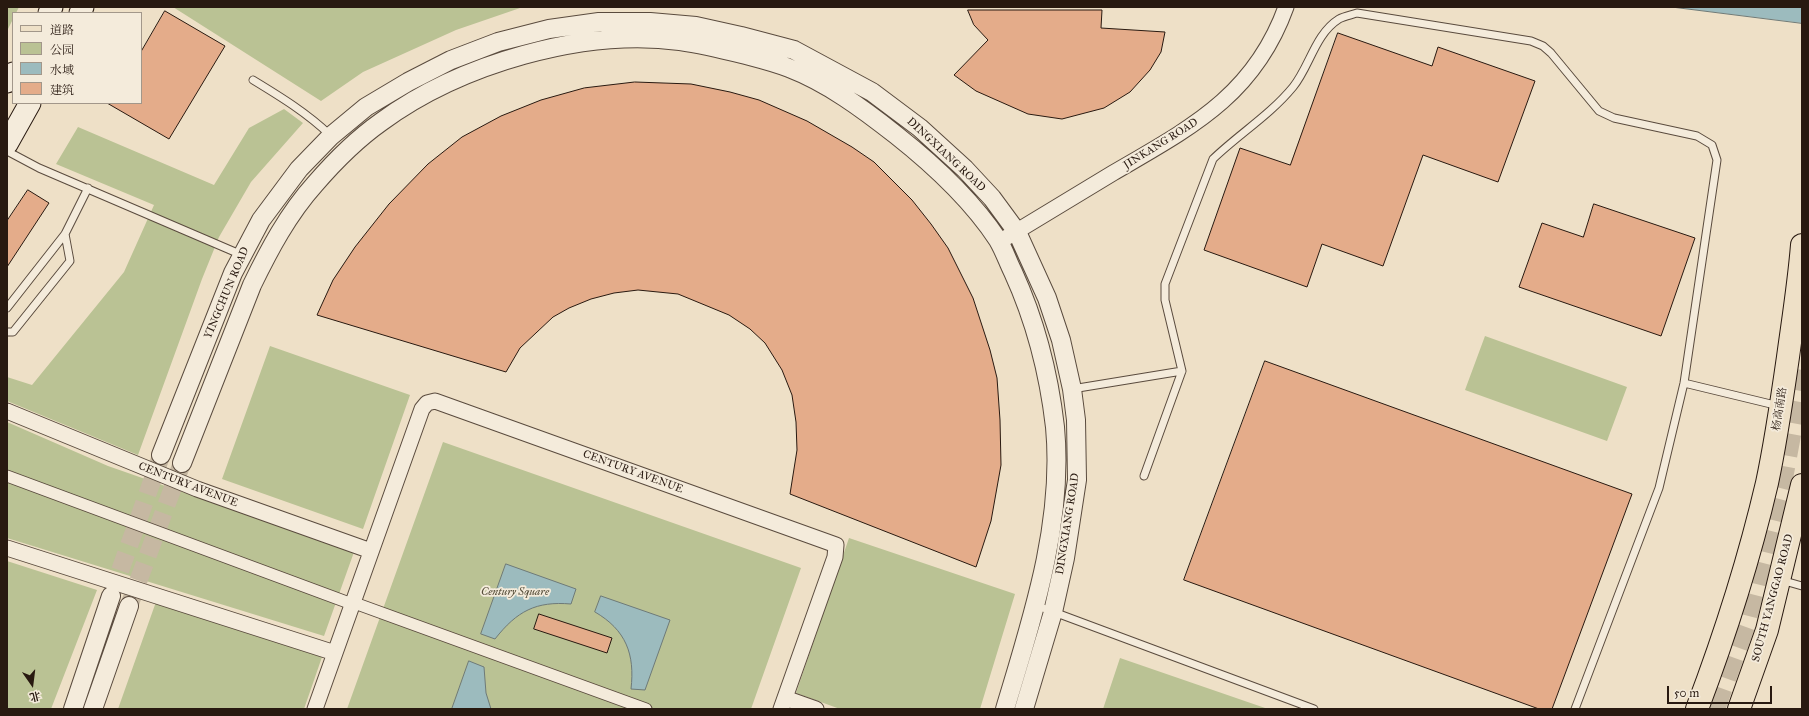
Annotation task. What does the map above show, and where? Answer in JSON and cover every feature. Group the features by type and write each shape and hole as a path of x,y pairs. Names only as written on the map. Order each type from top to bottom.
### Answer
{"main road":[{"path":"7,144 29,104"},
{"name":"杨高南路","path":"1697,709 1718,655 1744,569 1767,483 1781,406 1802,246"},
{"name":"SOUTH YANGGAO ROAD","path":"1739,709 1760,652 1780,580 1802,485"}],"street":[{"name":"JINKANG ROAD","path":"999,242 1212,112 1239,86 1262,58 1281,22 1286,7"},
{"name":"YINGCHUN ROAD","path":"161,456 233,273 261,220 299,169 331,136 366,107 408,82 451,60 498,42 549,29 599,22 650,22 696,26"},
{"name":"DINGXIANG ROAD","path":"696,26 794,50 872,92 920,128 965,169 992,198 1017,232 1047,298 1061,340 1072,389 1076,420 1077,480 1065,558 1053,612 1024,709"},
{"name":"YINGCHUN ROAD","path":"182,463 252,286 266,257 298,205 316,183 356,142 382,121 419,99 458,78 504,60 550,48 588,41 653,39 680,41"},
{"name":"DINGXIANG ROAD","path":"680,41 725,50 789,67 830,87 869,113 914,149 950,181 999,242 1025,299 1048,382 1054,424 1057,482 1046,556 1005,709"},
{"name":"CENTURY AVENUE","path":"315,709 422,409 431,401 836,545 835,557 783,703 816,709"},
{"name":"CENTURY AVENUE","path":"7,411 197,490 371,552"},
{"path":"7,476 352,604 360,605 646,709"},
{"path":"7,548 335,653"},
{"path":"73,709 112,596"},
{"path":"93,709 129,606"}],"lane":[{"path":"1144,476 1182,372 1166,300 1165,284 1213,159 1227,145 1260,120 1293,86 1325,31 1340,18 1357,13 1531,40 1543,46 1551,53 1599,111 1614,118 1697,136 1712,145 1717,160 1684,383 1659,488 1576,709"},
{"path":"253,80 286,99 315,120 331,136"},
{"path":"7,151 26,162 242,255"},
{"path":"7,308 65,234 88,188"},
{"path":"7,332 13,332 70,261 65,234"},
{"path":"1072,389 1182,372"},
{"path":"1684,383 1781,406"},
{"path":"1780,580 1802,586"},
{"path":"1034,604 1314,709"}],"green space":[{"path":"7,7 19,7 16,12 12,12 12,21 7,31"},
{"path":"173,7 523,7 456,30 363,72 321,101"},
{"path":"284,109 303,123 251,182 219,237 202,279 138,455 7,401 7,377 32,385 124,272 154,205 56,164 78,127 214,185 249,128"},
{"path":"1485,336 1627,387 1607,441 1465,390"},
{"path":"270,346 410,395 363,529 222,479"},
{"path":"7,422 108,466 354,552 324,636 7,538"},
{"name":"Century Square","path":"443,442 801,568 751,709 347,709"},
{"path":"849,538 1015,594 980,709 840,709 796,693"},
{"path":"7,561 97,590 51,709 7,709"},
{"path":"157,599 322,657 304,709 118,709"},
{"path":"1120,658 1268,709 1103,709"}],"water":[{"path":"1672,7 1802,7 1802,23"},
{"path":"506,564 576,589 571,604 547,604 528,610 511,621 495,639 481,634"},
{"path":"601,596 670,620 645,690 631,689 632,676 630,654 626,644 614,627 606,619 595,612"},
{"path":"469,661 484,667 486,693 491,709 452,709"}],"building":[{"path":"968,10 1102,10 1101,28 1165,32 1161,52 1150,70 1130,92 1104,108 1062,119 1028,114 976,91 954,75 988,40 974,25"},
{"path":"165,11 225,46 169,139 109,104 142,104 142,50"},
{"path":"1338,33 1432,66 1438,47 1535,81 1498,182 1423,155 1383,266 1322,244 1307,287 1204,250 1240,148 1290,165"},
{"path":"635,82 691,84 730,92 759,100 807,121 852,147 874,162 912,200 948,248 973,298 990,350 997,378 1001,465 991,521 976,567 790,494 797,450 796,422 792,395 782,370 765,343 750,329 729,315 678,294 638,290 614,293 591,299 569,308 553,317 520,348 506,372 317,315 333,280 355,247 389,204 428,164 462,137 501,116 541,100 584,88"},
{"path":"28,190 49,203 7,267 7,221"},
{"path":"1594,204 1695,238 1661,336 1519,287 1542,223 1583,237"},
{"path":"1265,361 1632,494 1552,709 1539,709 1184,580"},
{"path":"539,614 612,638 607,653 534,629"}],"tunnel":[{"path":"1714,709 1744,626 1783,473 1802,370"},
{"path":"111,596 161,456"},
{"path":"129,606 182,463"}]}
